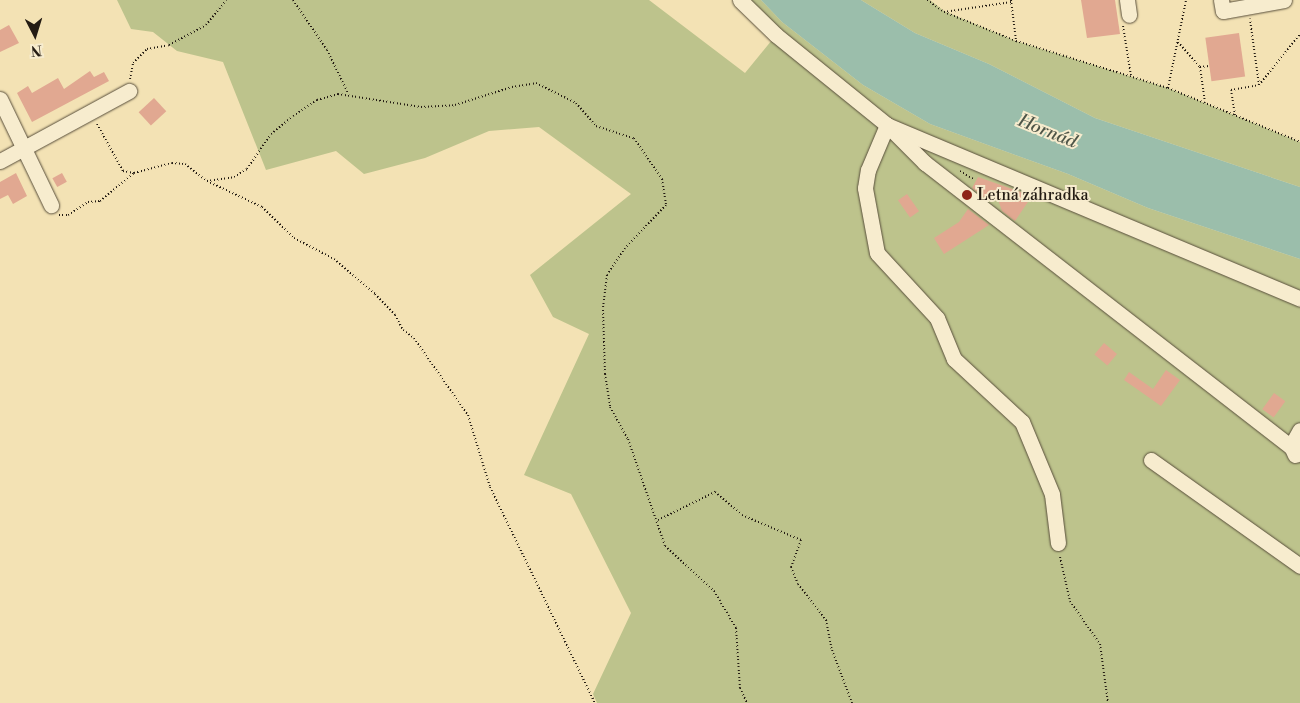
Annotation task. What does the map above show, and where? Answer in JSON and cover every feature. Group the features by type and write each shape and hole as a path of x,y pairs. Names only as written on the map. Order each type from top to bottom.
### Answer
{"street":[{"path":"740,0 776,35 887,125 925,163 1295,450 1300,463"},
{"path":"1221,0 1223,11 1284,0"},
{"path":"0,161 129,91"},
{"path":"0,99 51,205"},
{"path":"887,125 1300,299"},
{"path":"887,125 868,170 865,188 877,253 937,318 954,358 1022,422 1052,494 1058,543"},
{"path":"1295,450 1300,430"},
{"path":"1150,460 1300,566"}],"path":[{"path":"129,91 133,63 147,49 169,45 206,25 226,0"},
{"path":"293,0 327,50 348,93"},
{"path":"927,0 944,12 1016,41 1168,88 1300,142"},
{"path":"1168,88 1186,0"},
{"path":"944,12 1011,1 1016,41"},
{"path":"1249,6 1259,85"},
{"path":"1235,115 1232,90 1259,85 1300,34"},
{"path":"1124,36 1131,76"},
{"path":"1178,42 1200,67 1205,103"},
{"path":"1200,67 1209,66"},
{"path":"207,181 234,177 247,169 271,134 316,100 348,93 422,107 455,104 512,87 536,83 576,103 596,126 634,138 648,154 662,179 666,205 625,248 607,275 603,310 610,407 628,439 658,520 665,546 714,591 736,628 740,688 748,703"},
{"path":"93,116 123,171 134,173"},
{"path":"51,205 58,215 68,215 88,202 100,201 134,173 172,163 185,164 207,181 262,208 294,238 334,258 375,294 396,315 403,330 414,338 468,415 490,487 595,703"},
{"path":"972,186 978,174"},
{"path":"658,520 715,492 742,515 801,540 791,567 798,584 826,620 832,650 852,703"},
{"path":"1058,543 1070,601 1100,644 1108,703"}],"green space":[{"path":"117,0 649,0 745,73 776,35 740,0 761,0 782,22 863,85 930,124 1068,174 1148,208 1300,259 1300,703 597,703 593,694 631,613 571,494 524,475 589,334 553,317 530,275 631,194 539,127 489,131 425,158 364,174 336,151 266,170 223,62 177,51 153,32 131,29"},
{"path":"861,0 930,0 944,11 1016,41 1168,88 1300,142 1300,187 1095,118 989,64 915,33"}],"water":[{"name":"Hornád","path":"761,0 861,0 915,33 989,64 1095,118 1300,187 1300,259 1148,208 1068,174 930,124 863,85 782,22"}],"building":[{"path":"1081,0 1115,0 1120,34 1087,38"},
{"path":"9,25 19,43 0,52 0,30"},
{"path":"1239,33 1245,77 1211,81 1205,38"},
{"path":"90,71 94,77 104,72 109,81 32,122 17,93 28,86 32,93 58,78 64,89"},
{"path":"154,98 166,111 151,125 139,112"},
{"path":"16,173 27,196 13,204 8,195 0,199 0,182"},
{"path":"62,173 67,182 57,187 52,178"},
{"path":"978,177 1032,196 1015,221 1002,211 996,194 989,201 972,188"},
{"path":"907,194 919,211 910,218 898,200"},
{"path":"968,209 989,225 944,254 934,238 959,222"},
{"path":"1104,343 1117,354 1107,365 1094,354"},
{"path":"1166,370 1180,380 1161,406 1124,380 1129,372 1153,389"},
{"path":"1274,393 1285,401 1274,417 1262,409"}],"place":[{"name":"Letná záhradka","path":"967,195"}]}
